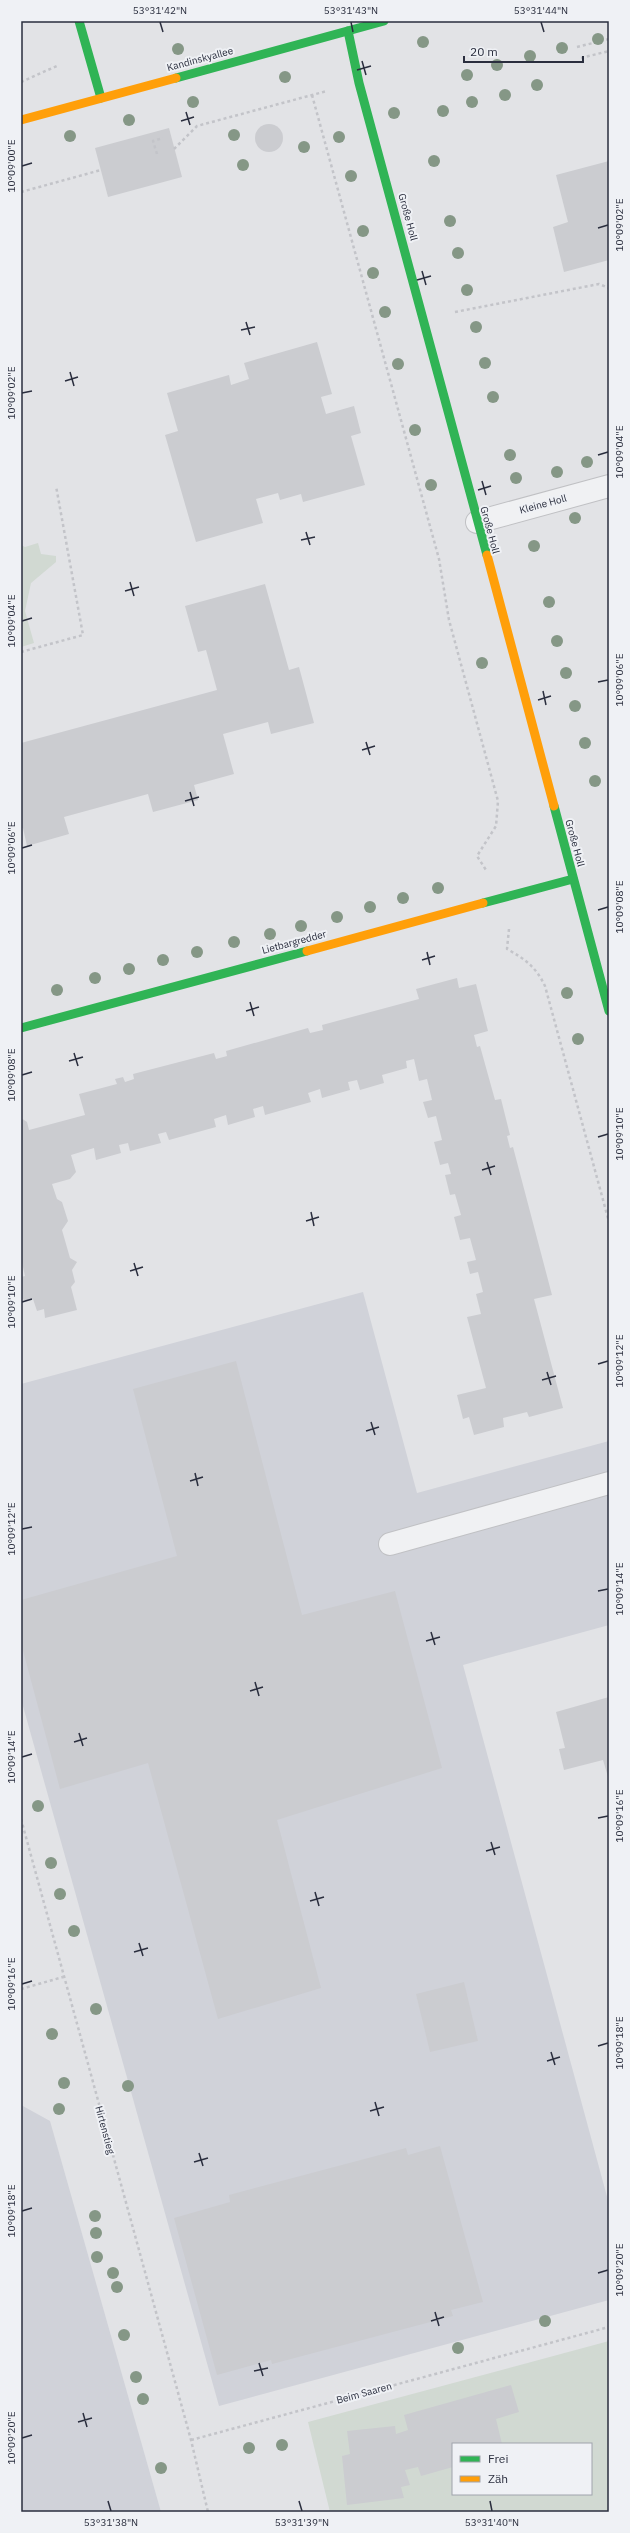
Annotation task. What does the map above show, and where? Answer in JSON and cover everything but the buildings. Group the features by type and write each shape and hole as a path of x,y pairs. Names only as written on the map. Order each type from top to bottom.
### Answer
{"street":[{"path":"80,21 101,98"},
{"name":"Kandinskyallee","path":"21,120 384,21"},
{"name":"Große Holl","path":"348,31 358,83 609,1011"},
{"name":"Kleine Holl","path":"477,522 609,486"},
{"name":"Lietbargredder","path":"21,1028 573,879"},
{"path":"390,1544 609,1483"}],"path":[{"path":"578,47 609,39"},
{"path":"581,58 609,50"},
{"path":"21,82 61,64"},
{"path":"174,149 196,126 332,90"},
{"path":"312,95 439,559 448,620 498,801 496,826 477,856 488,873"},
{"path":"157,154 153,141 164,138"},
{"path":"21,192 101,170"},
{"path":"423,319 599,284 609,288"},
{"path":"21,652 83,634 56,486"},
{"path":"509,923 507,949 526,959 534,967 545,986 609,1222"},
{"name":"Hirtenstieg","path":"21,1819 63,1977 191,2440"},
{"path":"21,1989 63,1977"},
{"name":"Beim Saaren","path":"191,2440 609,2327"},
{"path":"191,2440 208,2512"}],"shaded area":[{"path":"38,543 41,554 56,556 56,562 31,583 25,611 34,643 21,647 21,545 25,547"},
{"path":"363,1292 417,1493 609,1441 609,1625 463,1665 609,2204 609,2300 219,2406 21,1699 21,1384"},
{"path":"21,2105 50,2121 161,2512 21,2512"},
{"path":"609,2341 609,2512 330,2512 308,2422"}],"traffic: fast":[{"path":"79,21 101,98"},
{"path":"176,78 384,21"},
{"path":"348,31 359,83 487,555"},
{"path":"554,806 609,1011"},
{"path":"483,903 573,879"},
{"path":"21,1028 307,951"}],"traffic: slow":[{"path":"21,120 176,78"},
{"path":"487,555 554,806"},
{"path":"307,951 483,903"}]}
